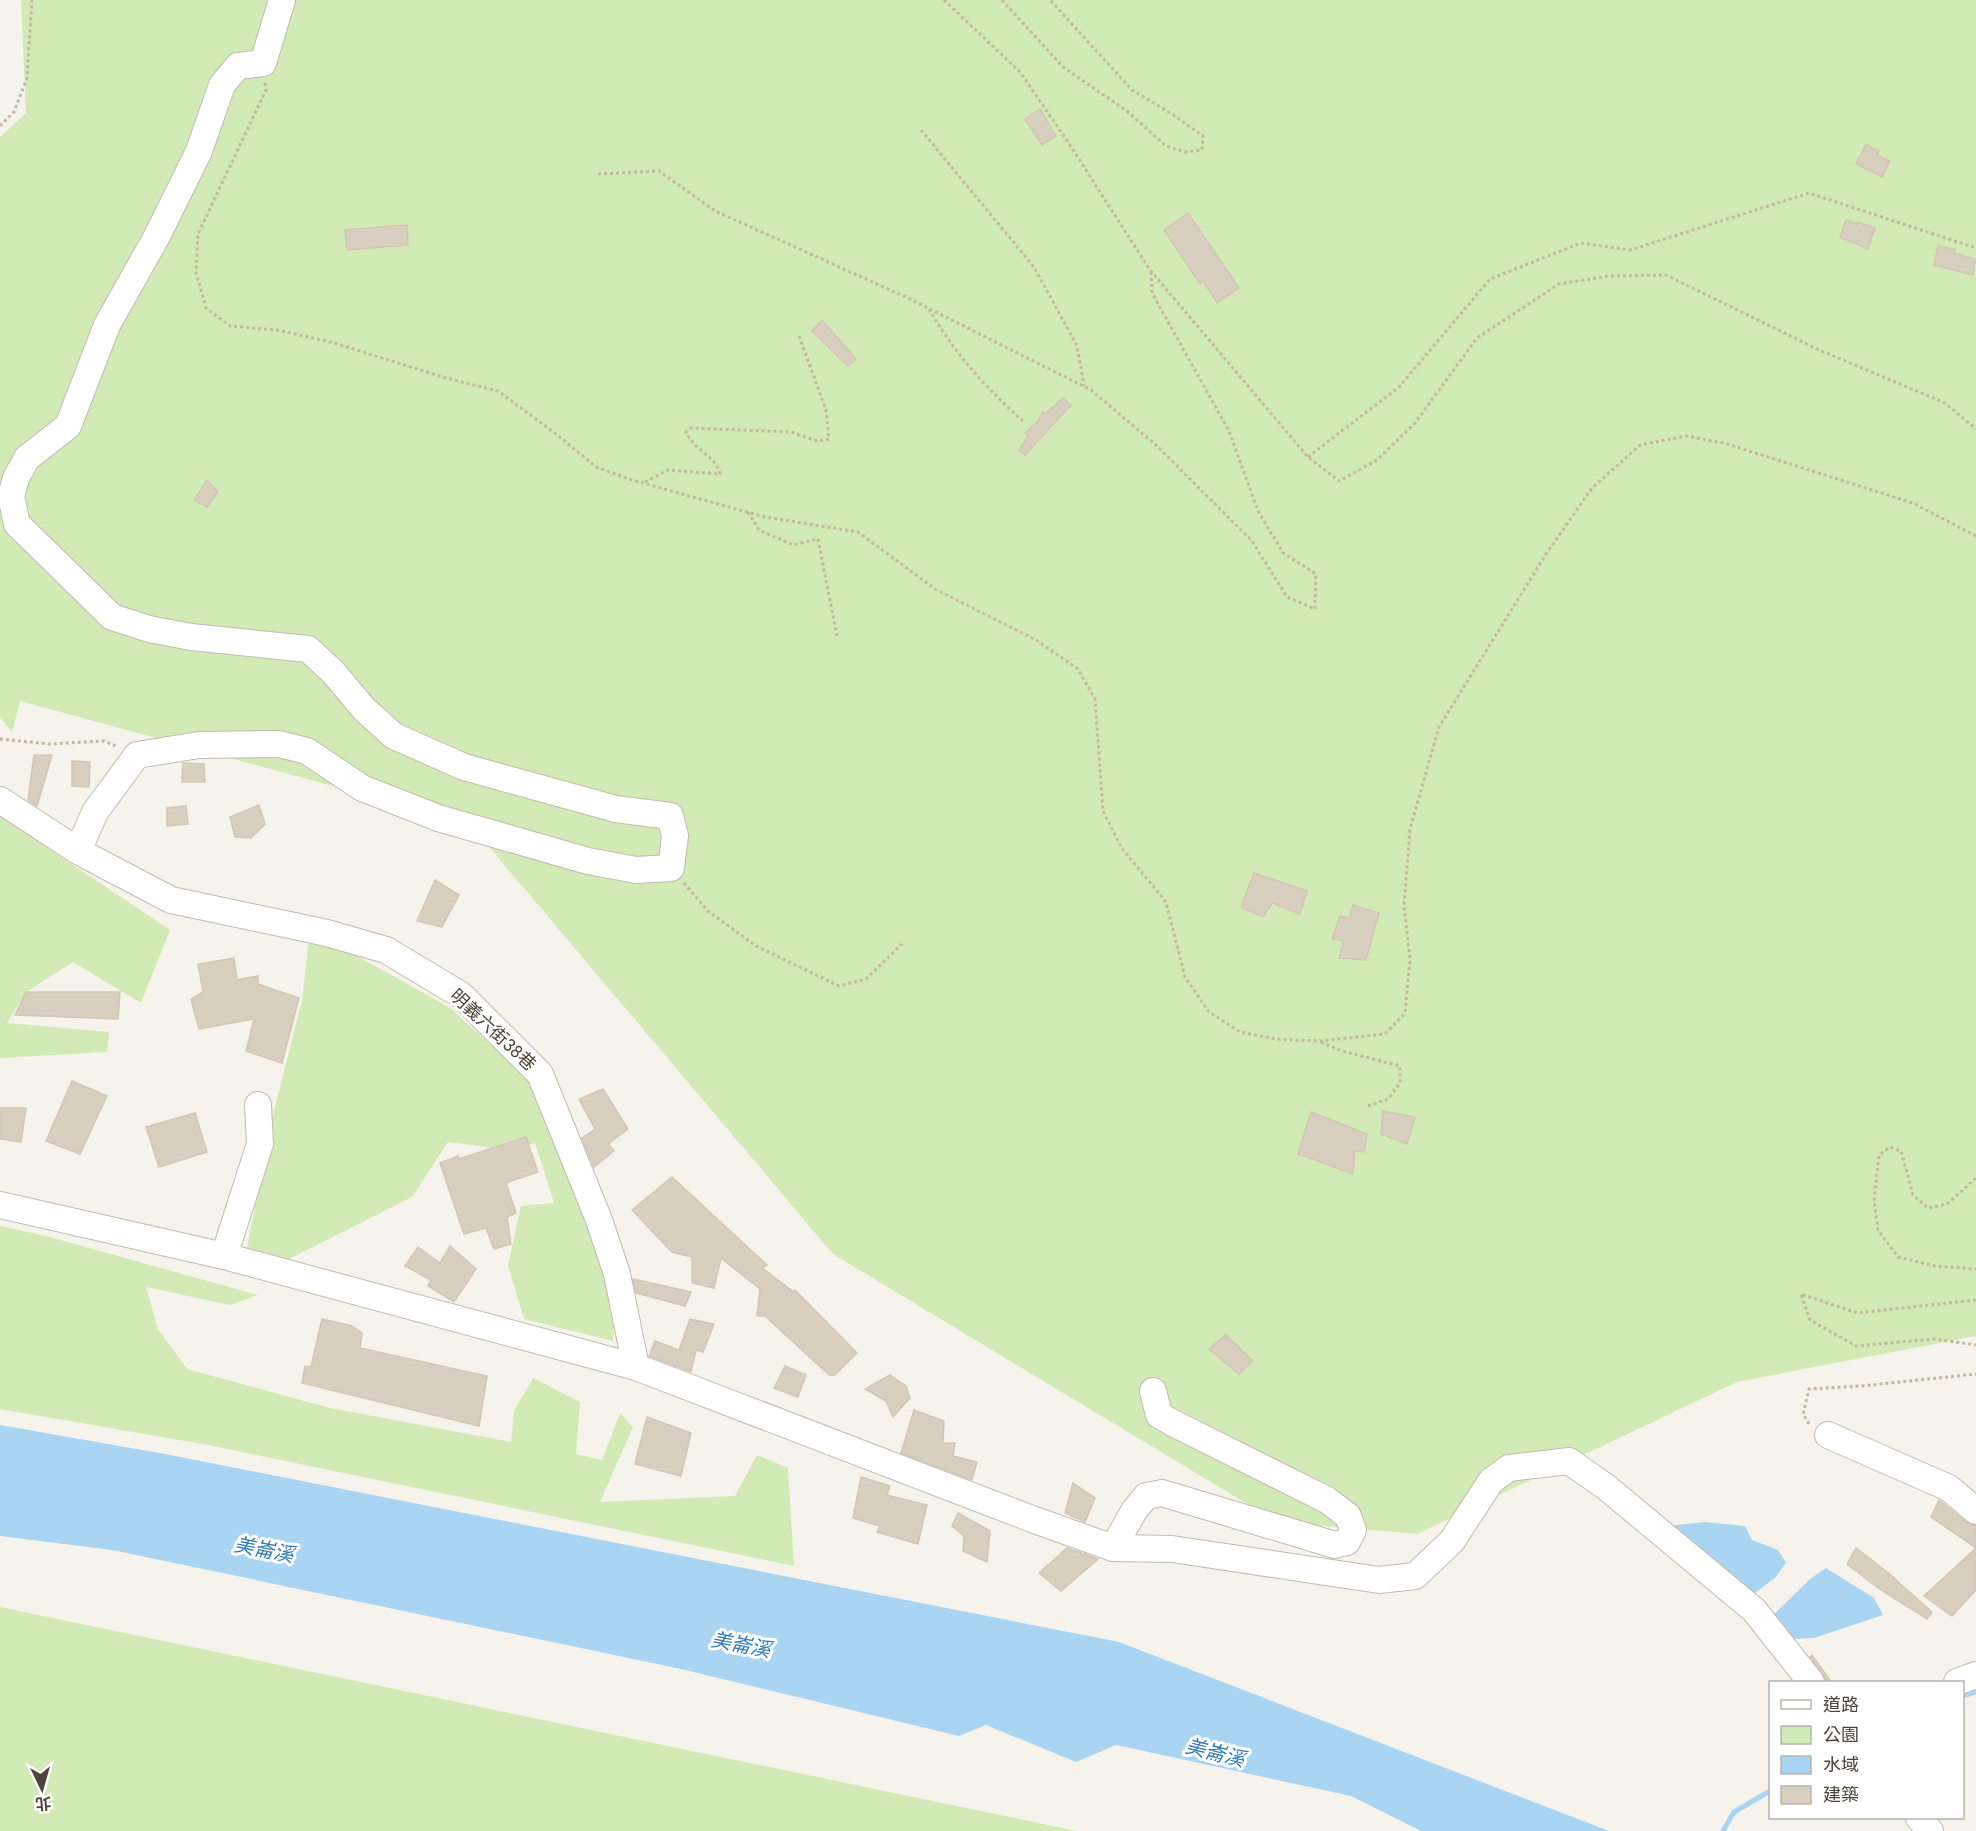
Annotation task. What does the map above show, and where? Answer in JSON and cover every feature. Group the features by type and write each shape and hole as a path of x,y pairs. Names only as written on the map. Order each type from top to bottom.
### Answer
{"street":[{"path":"78,851 95,812 137,755 199,746 279,744 307,751 362,788 438,818 588,861 636,870 671,868 675,836 670,816 616,809 464,767 394,736 364,709 333,672 308,649 190,637 149,629 112,617 17,524 11,496 16,478 27,458 68,426 107,325 157,236 199,151 222,85 238,66 263,63 282,0"},
{"name":"明義六街38巷","path":"0,800 78,851 171,900 327,933 386,950 461,996 540,1074 614,1263 636,1366"},
{"path":"224,1256 260,1144 258,1105"},
{"path":"0,1205 224,1256 636,1366 1032,1520 1113,1548 1172,1550 1379,1580 1415,1576 1452,1541 1491,1481 1509,1468 1569,1461 1606,1487 1754,1610 1809,1681"},
{"path":"1113,1548 1134,1511 1146,1496 1162,1493 1335,1545 1347,1542 1353,1530 1348,1516 1327,1500 1159,1414 1153,1391"},
{"path":"1828,1435 1949,1488 1976,1511"},
{"path":"1920,1819 1930,1831"}],"path":[{"path":"0,126 14,112 27,78 32,0"},
{"path":"944,0 1020,72 1150,270 1308,457 1339,481 1377,460 1415,423 1476,338 1559,284 1608,276 1666,275 1817,349 1946,403 1976,429"},
{"path":"1002,0 1063,67 1127,111 1166,146 1185,152 1202,150 1203,136 1132,90 1050,0"},
{"path":"263,63 266,90 198,234 196,273 206,308 230,326 278,330 331,342 446,378 498,391 596,467 643,483 748,512 858,532 935,590 1036,640 1078,669 1095,699 1103,811 1121,847 1167,902 1185,977 1209,1012 1240,1032 1276,1040 1319,1041 1385,1034 1405,1013 1410,959 1404,906 1410,829 1439,727 1546,554 1592,488 1640,445 1686,436 1724,443 1914,503 1976,536"},
{"path":"921,130 1034,267 1077,346 1084,386"},
{"path":"598,174 659,171 716,211 928,307 1084,386 1156,445 1252,541 1287,597 1316,609 1316,574 1283,553 1258,511 1229,431 1152,293 1150,270"},
{"path":"1308,457 1399,387 1490,279 1581,243 1630,250 1809,193 1976,248"},
{"path":"928,307 947,340 973,373 1024,422"},
{"path":"643,483 669,470 720,474 718,465 690,441 686,432 691,428 791,432 817,441 830,439 826,410 799,336"},
{"path":"748,512 759,530 793,545 818,540 837,636"},
{"path":"0,739 49,744 104,741 137,755"},
{"path":"671,868 708,911 756,946 839,986 866,979 902,944"},
{"path":"1319,1041 1342,1051 1400,1066 1400,1083 1388,1099 1366,1106"},
{"path":"1976,1178 1947,1204 1928,1208 1913,1195 1901,1151 1890,1147 1879,1155 1874,1201 1878,1230 1898,1257 1935,1266 1976,1269"},
{"path":"1976,1300 1857,1313 1800,1294 1810,1320 1856,1346 1934,1339 1976,1345"},
{"path":"1828,1435 1810,1426 1803,1414 1809,1389 1976,1374"}],"green space":[{"path":"21,0 1976,0 1976,1336 1737,1382 1417,1534 1277,1522 833,1254 469,823 20,701 12,732 0,718 0,137 26,113"},
{"path":"0,816 170,930 141,1003 73,962 26,992 7,1023 109,1032 107,1052 0,1058"},
{"path":"310,930 449,1007 528,1078 617,1274 613,1341 524,1319 508,1265 521,1206 554,1203 535,1143 513,1150 448,1142 412,1197 285,1261 247,1247 274,1111 302,1000"},
{"path":"0,1226 46,1236 258,1295 230,1305 146,1287 158,1329 187,1369 330,1408 511,1442 514,1411 533,1378 580,1402 576,1454 602,1460 620,1413 633,1427 600,1502 735,1496 757,1455 788,1468 794,1566 208,1445 0,1409"},
{"path":"0,1607 1077,1831 0,1831"}],"water":[{"name":"美崙溪","path":"0,1425 165,1454 1119,1642 1609,1831 1421,1831 1351,1796 1116,1745 1076,1762 986,1725 959,1736 681,1669 112,1550 0,1536"},
{"path":"1705,1522 1745,1526 1752,1540 1778,1550 1786,1563 1775,1578 1752,1595 1669,1526"},
{"path":"1826,1568 1874,1598 1883,1615 1814,1638 1794,1639 1773,1615 1810,1579"}],"building":[{"path":"1040,109 1056,136 1042,145 1025,119"},
{"path":"1866,145 1879,151 1877,155 1890,161 1882,177 1856,164"},
{"path":"1188,213 1239,288 1217,303 1203,281 1200,284 1164,230"},
{"path":"1846,220 1875,228 1868,249 1840,237"},
{"path":"407,225 408,245 347,250 345,230"},
{"path":"1938,246 1955,249 1954,253 1975,259 1973,275 1934,265"},
{"path":"822,320 856,359 848,366 812,331"},
{"path":"1063,398 1071,405 1025,455 1019,450 1028,436 1025,433 1038,421 1043,412 1045,414"},
{"path":"207,480 218,492 207,507 194,500"},
{"path":"34,755 52,755 37,806 28,800"},
{"path":"72,761 90,762 89,787 72,786"},
{"path":"183,763 204,764 205,782 182,782"},
{"path":"259,805 265,824 251,838 235,837 230,817"},
{"path":"186,806 188,824 167,826 167,808"},
{"path":"1254,873 1307,891 1300,914 1272,903 1263,917 1241,907"},
{"path":"435,880 459,895 442,927 417,921"},
{"path":"1353,905 1379,913 1366,960 1339,958 1344,941 1332,939 1340,916 1349,918"},
{"path":"234,958 237,980 258,976 258,984 299,998 282,1063 246,1051 254,1019 199,1029 191,999 203,992 198,964"},
{"path":"26,992 120,992 118,1019 15,1015"},
{"path":"72,1081 107,1096 80,1154 46,1141"},
{"path":"603,1089 628,1129 608,1144 614,1151 594,1167 582,1138 595,1129 579,1099"},
{"path":"0,1108 26,1108 21,1142 0,1139"},
{"path":"1383,1111 1415,1117 1407,1144 1381,1134"},
{"path":"1311,1112 1367,1134 1364,1152 1355,1151 1353,1174 1298,1154"},
{"path":"195,1113 207,1152 159,1167 146,1127"},
{"path":"526,1137 538,1172 506,1183 516,1213 507,1217 511,1244 494,1249 486,1228 464,1234 440,1163"},
{"path":"672,1177 767,1265 762,1268 794,1292 795,1290 857,1353 835,1375 829,1375 765,1316 757,1316 760,1289 721,1258 714,1288 692,1283 692,1257 672,1252 632,1210"},
{"path":"450,1246 476,1269 454,1302 428,1286 431,1280 405,1266 418,1247 440,1263"},
{"path":"633,1279 691,1292 685,1306 636,1293"},
{"path":"322,1319 352,1326 362,1333 360,1348 487,1376 479,1426 302,1383 305,1366 311,1367"},
{"path":"690,1319 714,1324 703,1352 696,1350 691,1372 649,1356 655,1341 679,1350"},
{"path":"1226,1335 1253,1361 1239,1374 1209,1349"},
{"path":"785,1366 806,1375 798,1397 774,1388"},
{"path":"890,1375 906,1386 910,1398 893,1417 886,1401 865,1389"},
{"path":"914,1410 944,1421 943,1443 955,1443 953,1456 977,1462 972,1480 901,1453"},
{"path":"647,1417 691,1433 681,1476 635,1464"},
{"path":"861,1477 890,1486 887,1495 927,1505 918,1544 877,1532 880,1526 853,1518"},
{"path":"1073,1483 1095,1498 1085,1522 1065,1513"},
{"path":"1939,1500 1966,1522 1976,1526 1976,1548 1931,1517"},
{"path":"958,1513 990,1531 987,1562 963,1551 964,1536 952,1526"},
{"path":"1067,1548 1098,1559 1061,1591 1039,1573"},
{"path":"1856,1548 1932,1612 1927,1619 1878,1588 1847,1564"},
{"path":"1976,1548 1976,1590 1952,1616 1924,1596"},
{"path":"1812,1655 1831,1681 1825,1681 1823,1673 1810,1657"}],"waterway":[{"path":"1964,1695 1976,1692"},
{"path":"1723,1831 1734,1812 1769,1792"}]}
